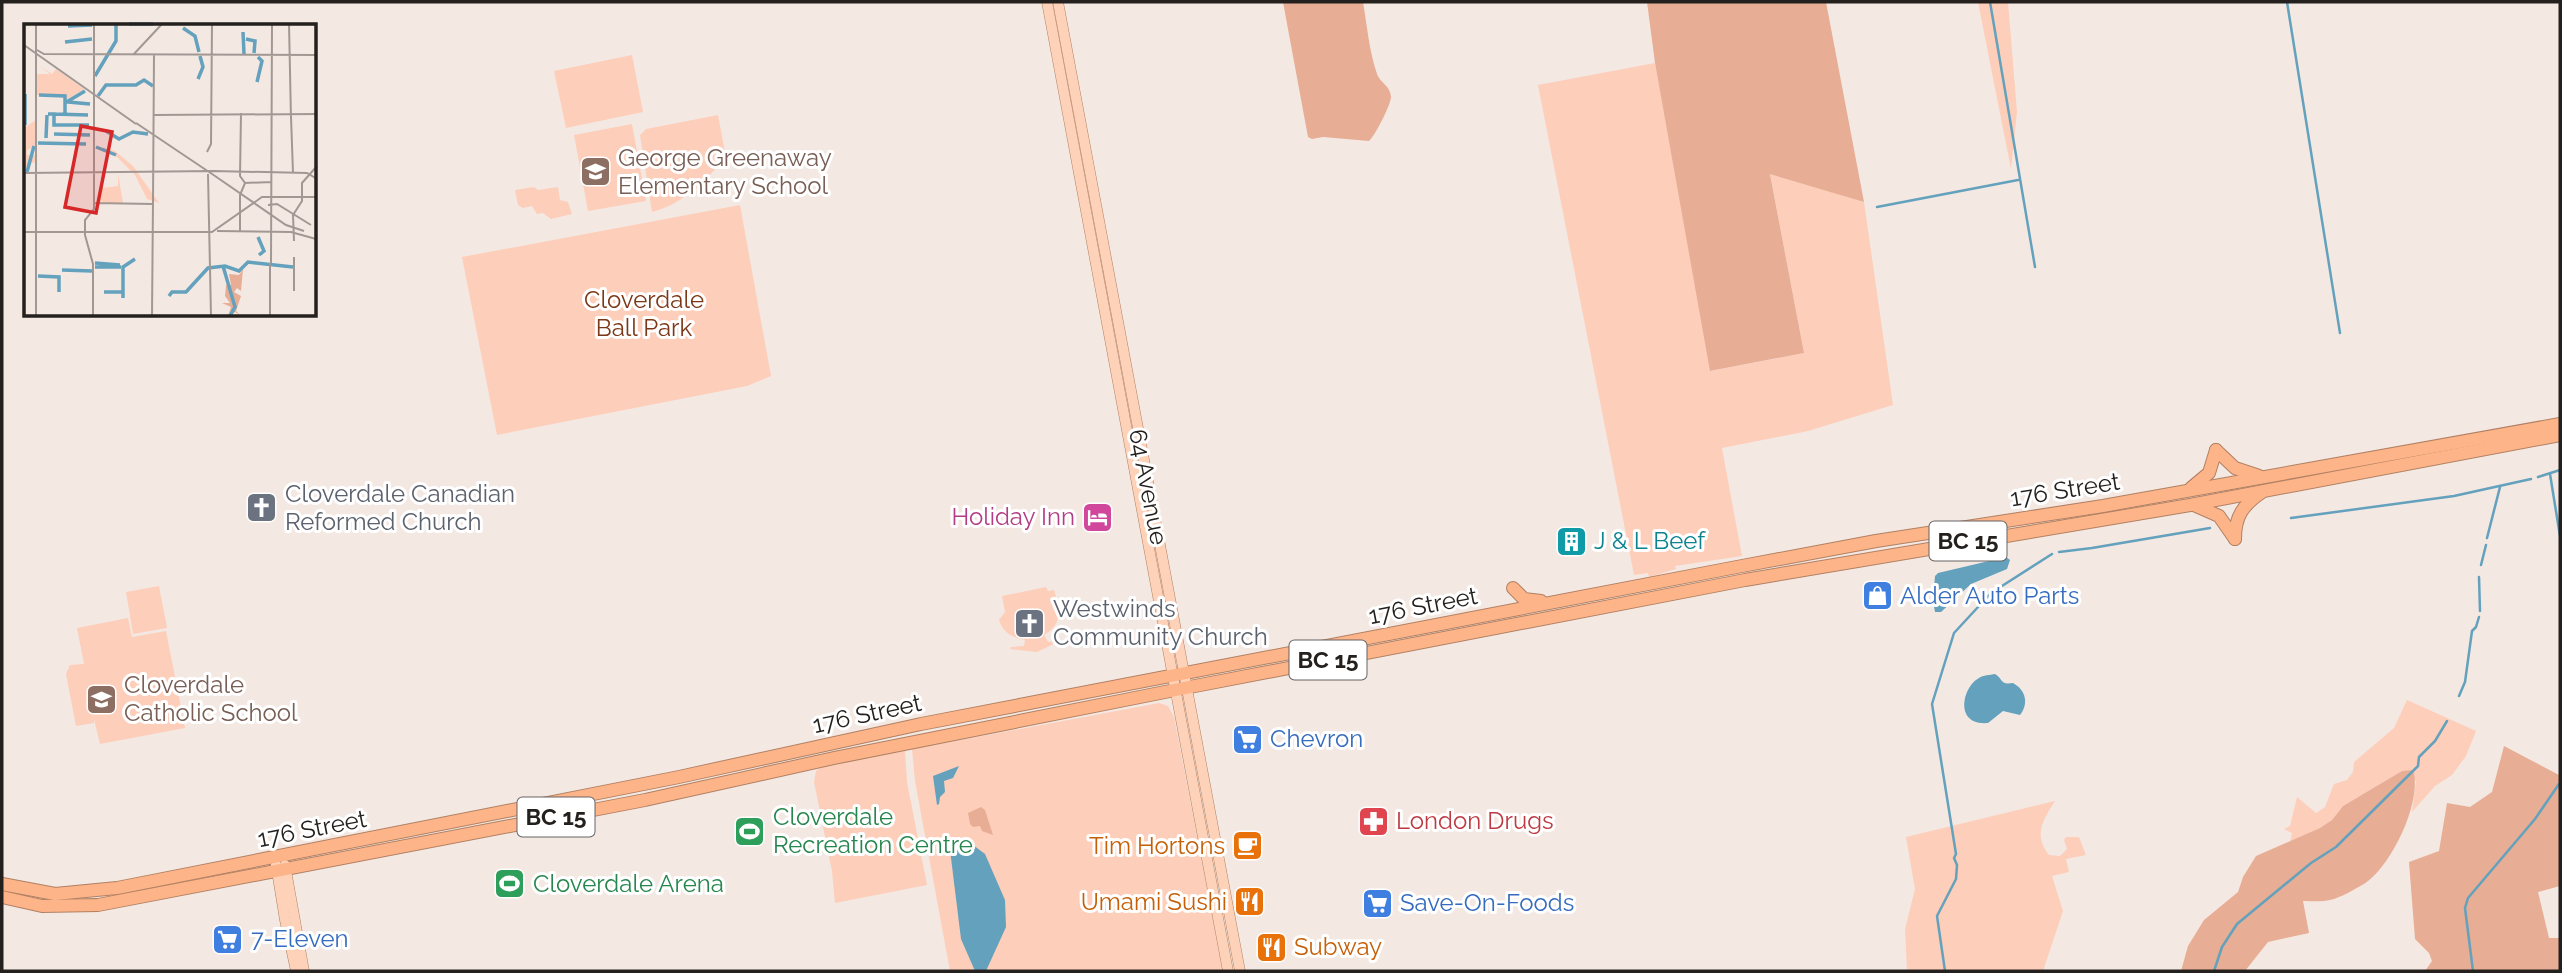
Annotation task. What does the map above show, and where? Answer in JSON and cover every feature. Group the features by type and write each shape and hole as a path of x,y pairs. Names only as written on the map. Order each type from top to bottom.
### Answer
{"highway":[{"name":"176 Street","path":"2,884 55,894 92,891 652,783 842,741 1177,674 1876,541 2089,508 2560,424"},
{"name":"BC 15","path":"2,897 28,904 57,906 112,903 645,800 814,762 1180,689 1820,566 2190,505 2560,435"},
{"path":"2188,490 2209,473 2216,450 2235,468 2262,476"},
{"path":"2190,505 2219,516 2235,539 2236,520 2241,509 2265,490"},
{"path":"1493,614 1510,598 1513,588 1528,600 1566,600"}],"main road":[{"name":"64 Avenue","path":"1047,2 1127,436 1146,506 1156,559 1163,562 1177,674"},
{"name":"64 Avenue","path":"1058,2 1177,674 1240,971"},
{"name":"64 Avenue","path":"1180,689 1228,971"},
{"path":"1204,841 1209,845 1217,881 1224,886"},
{"path":"279,857 296,971"},
{"path":"281,871 304,971"}],"green space":[{"path":"1978,2 2008,2 2017,112 2011,169"},
{"path":"632,55 643,112 566,128 554,71"},
{"path":"1655,63 1711,371 1804,353 1770,173 1864,202 1893,405 1808,431 1722,448 1742,556 1675,566 1676,569 1649,577 1648,573 1634,575 1538,85"},
{"path":"718,115 726,158 684,197 652,212 640,135 646,129"},
{"path":"632,124 646,201 588,211 574,135"},
{"path":"534,187 538,190 558,187 560,200 568,202 572,214 551,219 543,213 537,214 532,206 523,208 518,205 515,190"},
{"name":"Cloverdale Ball Park","path":"740,205 771,376 747,386 497,435 462,257"},
{"path":"159,586 167,628 133,634 126,592"},
{"name":"Westwinds Community Church","path":"1046,587 1048,591 1054,590 1058,615 1055,626 1044,635 1048,642 1062,640 1037,652 1010,649 1024,646 1025,640 1016,638 1003,629 999,620 1005,612 1002,596"},
{"path":"128,618 132,637 166,631 185,728 100,744 94,719 94,723 76,726 66,674 70,665 84,664 77,628"},
{"path":"2407,700 2476,731 2466,756 2452,775 2435,786 2412,812 2416,781 2402,771 2343,806 2332,820 2320,828 2290,842 2292,833 2284,829 2290,826 2297,797 2316,813 2325,807 2334,784 2347,780 2353,772 2354,762 2394,728"},
{"path":"1159,703 1168,706 1174,717 1223,971 950,971 915,781 912,749"},
{"path":"905,751 907,782 927,885 835,903 832,871 814,782 816,771 823,766"},
{"path":"2055,801 2041,828 2044,848 2049,855 2060,856 2067,849 2064,840 2066,837 2079,837 2086,855 2066,859 2069,872 2052,876 2063,911 2043,971 1907,971 1905,929 1915,889 1906,837"}],"shaded area":[{"path":"1283,2 1363,2 1374,65 1391,97 1382,120 1369,141 1308,137"},
{"path":"1647,2 1826,2 1864,202 1770,174 1804,353 1710,371 1655,63"},
{"path":"2504,746 2559,775 2560,886 2538,892 2549,938 2560,938 2560,971 2425,971 2432,961 2429,953 2415,939 2409,862 2439,851 2447,803 2470,807 2492,792"},
{"path":"2413,770 2415,783 2409,815 2394,849 2364,884 2334,899 2303,901 2309,933 2268,942 2245,971 2181,971 2188,946 2204,920 2238,892 2243,877 2256,856 2320,828 2332,820 2343,806 2402,771"},
{"path":"981,807 985,810 993,835 982,831 980,826 973,827 970,824 968,813"}],"water":[{"path":"2006,557 2010,560 2007,569 1971,584 1941,612 1935,612 1933,601 1935,576 1938,573"},
{"path":"1995,674 2004,683 2013,683 2021,689 2025,706 2020,715 2003,711 1988,723 1977,722 1970,718 1964,705 1968,689 1979,678"},
{"path":"959,766 953,778 944,781 945,792 937,805 933,776"},
{"path":"960,845 973,845 985,854 1005,900 1006,927 986,971 975,971 961,939 950,850"}],"waterway":[{"path":"1990,2 2035,267"},
{"path":"2287,2 2340,333"},
{"path":"1877,207 2018,180"},
{"path":"2538,477 2560,470"},
{"path":"2550,474 2560,536"},
{"path":"2291,518 2454,496 2531,479"},
{"path":"2487,538 2500,487"},
{"path":"2059,552 2210,528"},
{"path":"2481,565 2486,545"},
{"path":"1945,971 1937,916 1956,879 1957,865 1932,704 1954,633 1991,593 2052,554"},
{"path":"2479,577 2480,611"},
{"path":"2459,696 2465,682 2472,631 2479,617"},
{"path":"2214,971 2222,947 2237,924 2311,863 2336,847 2418,766 2419,757 2435,741 2447,721"},
{"path":"2473,971 2465,908 2468,898 2535,819 2559,784"}],"place":[{"name":"George Greenaway Elementary School","path":"595,172"},
{"name":"Cloverdale Canadian Reformed Church","path":"262,508"},
{"name":"Holiday Inn","path":"1098,517"},
{"name":"J & L Beef","path":"1571,541"},
{"name":"Alder Auto Parts","path":"1877,596"},
{"name":"Westwinds Community Church","path":"1030,623"},
{"name":"Cloverdale Catholic School","path":"101,699"},
{"name":"Chevron","path":"1247,739"},
{"name":"London Drugs","path":"1373,821"},
{"name":"Cloverdale Recreation Centre","path":"750,831"},
{"name":"Tim Hortons","path":"1248,846"},
{"name":"Cloverdale Arena","path":"510,884"},
{"name":"Umami Sushi","path":"1250,902"},
{"name":"Save-On-Foods","path":"1377,903"},
{"name":"7-Eleven","path":"228,939"},
{"name":"Subway","path":"1271,947"}]}
